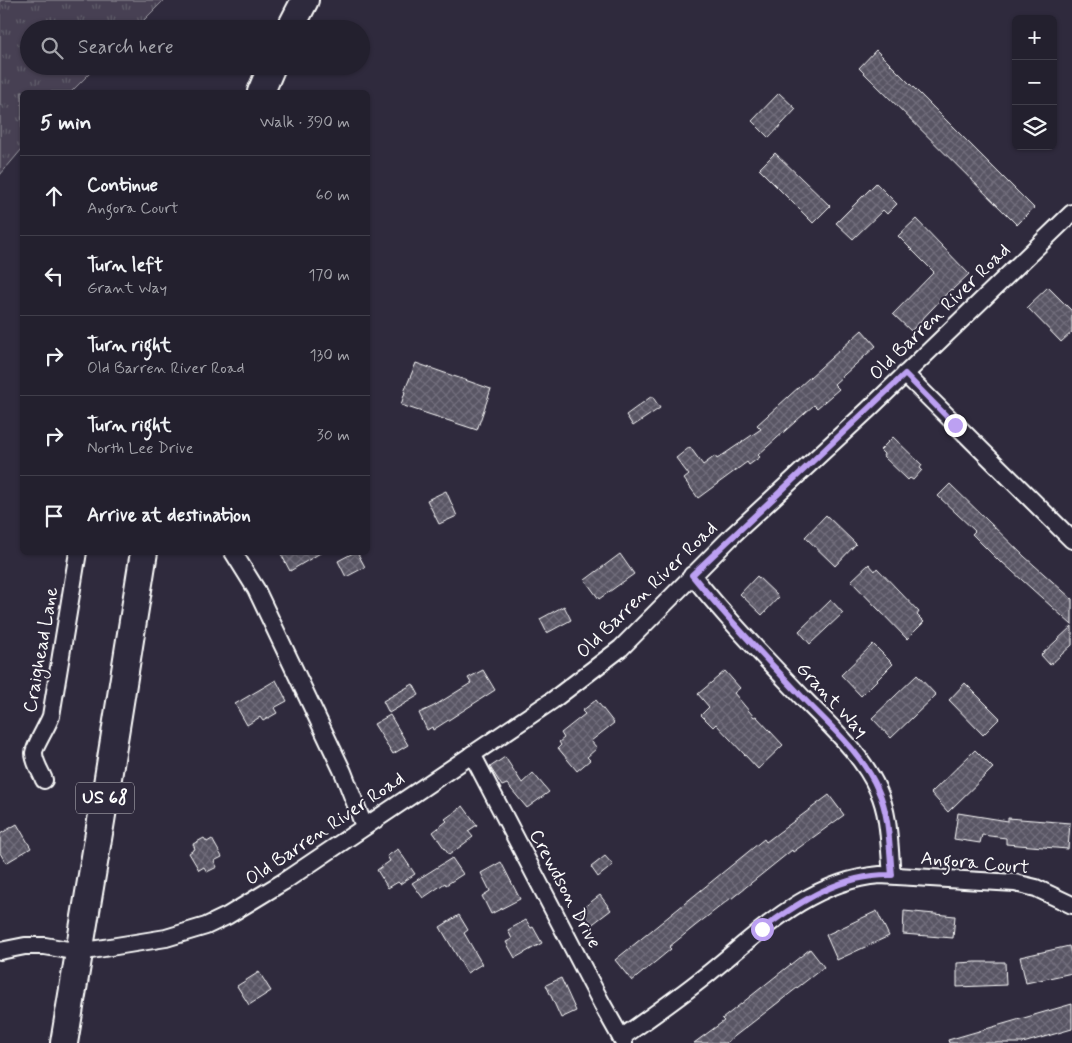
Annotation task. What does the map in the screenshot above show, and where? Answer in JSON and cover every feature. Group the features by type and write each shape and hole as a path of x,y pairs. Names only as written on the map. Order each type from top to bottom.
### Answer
{"main road":[{"path":"295,20 305,0"},
{"path":"262,90 268,75"},
{"name":"US 68","path":"64,1043 144,555"}],"street":[{"name":"Old Barren River Road","path":"0,951 25,946 45,946 79,952 166,938 206,926 249,904 552,700 597,668 641,630 692,575 1072,213"},
{"path":"905,374 1072,540"},
{"name":"Craighead Lane","path":"44,780 34,756 34,750 51,716 78,555"},
{"path":"235,555 256,590 343,772 364,826"},
{"name":"Grant Way","path":"692,575 746,636 843,739 868,772 878,789 884,806 892,875"},
{"name":"Crewdson Drive","path":"472,754 623,1041"},
{"name":"Angora Court","path":"623,1041 762,929 810,897 844,881 862,877 892,875 1015,883 1036,888 1072,905"}],"green space":[{"path":"0,0 164,0 144,20 20,20 20,75 88,75 73,90 20,90 20,151 0,175"}],"building":[{"path":"876,50 1034,208 1017,225 859,68"},
{"path":"779,93 796,109 769,138 752,121"},
{"path":"775,153 830,206 813,223 759,169"},
{"path":"876,183 897,204 887,214 883,210 853,239 836,223"},
{"path":"916,219 969,274 951,289 911,331 893,314 934,272 898,236"},
{"path":"1048,287 1072,311 1072,332 1061,342 1027,307"},
{"path":"862,330 876,346 834,384 839,389 817,408 814,405 758,455 760,457 749,465 747,462 698,498 684,479 689,475 676,458 690,447 703,465 715,456 717,459 761,429 757,425"},
{"path":"416,363 491,389 477,430 401,405 404,392"},
{"path":"652,396 660,408 633,426 626,415"},
{"path":"893,437 922,465 920,468 922,470 913,480 910,478 908,480 883,456 884,454 880,450"},
{"path":"950,484 1025,557 1072,599 1072,625 1001,563 972,534 975,531 938,496"},
{"path":"446,491 457,516 439,524 427,500"},
{"path":"826,515 856,544 835,566 805,537"},
{"path":"620,554 634,574 599,599 585,580"},
{"path":"282,555 317,555 290,571"},
{"path":"349,555 359,555 365,567 346,577 338,561"},
{"path":"869,564 875,571 877,568 919,612 917,615 924,622 907,639 851,581"},
{"path":"757,576 779,597 762,615 740,594"},
{"path":"831,600 843,613 810,644 799,631"},
{"path":"564,606 571,620 547,633 540,619"},
{"path":"1072,626 1072,645 1050,665 1041,655"},
{"path":"873,644 893,664 861,696 841,675"},
{"path":"483,670 495,690 433,730 432,727 427,730 419,713 471,683 468,678"},
{"path":"725,671 740,688 734,693 754,717 756,716 783,745 758,769 716,724 713,727 701,715 709,707 698,694"},
{"path":"917,675 936,695 891,738 872,718"},
{"path":"276,680 287,701 274,708 277,713 263,721 260,717 247,725 235,704"},
{"path":"965,683 1000,718 983,735 949,700"},
{"path":"413,684 419,695 389,713 383,701"},
{"path":"596,700 614,723 591,741 597,748 587,757 590,760 577,771 558,748 561,745 559,742 564,738 561,733 585,714 582,711"},
{"path":"390,715 408,745 393,754 374,724"},
{"path":"975,750 993,768 948,812 931,793"},
{"path":"505,757 522,783 533,773 549,792 527,808 507,784 502,786 490,767"},
{"path":"829,795 844,815 793,852 792,850 669,947 671,949 632,981 615,960 764,839 766,842"},
{"path":"463,806 477,825 468,831 473,837 449,855 433,832 447,821 445,819"},
{"path":"958,813 1008,821 1008,818 1070,823 1068,849 1006,844 1006,838 982,835 980,843 954,839"},
{"path":"17,824 31,848 6,863 0,853 0,834"},
{"path":"204,838 207,842 212,839 222,857 214,861 217,867 207,872 204,867 199,870 189,853 195,849 193,844"},
{"path":"398,849 415,874 400,884 398,882 388,888 377,870 390,861 387,856"},
{"path":"605,856 613,865 598,877 591,867"},
{"path":"452,858 463,874 446,885 445,883 423,898 412,883"},
{"path":"501,862 520,899 491,914 482,896 490,891 481,873"},
{"path":"600,895 611,910 590,926 579,911"},
{"path":"877,911 889,936 837,960 826,935"},
{"path":"904,911 955,916 953,938 903,934"},
{"path":"459,915 468,930 464,933 482,964 467,973 440,927"},
{"path":"526,920 531,928 533,927 542,943 515,958 506,942 512,939 508,930"},
{"path":"1069,946 1072,958 1072,973 1026,983 1020,957"},
{"path":"810,949 824,967 726,1043 694,1043 724,1021 722,1019"},
{"path":"1005,962 1006,985 957,987 957,963"},
{"path":"259,972 271,991 249,1005 237,986"},
{"path":"561,978 576,1011 561,1018 546,985"},
{"path":"1072,1004 1072,1029 1023,1043 949,1043 948,1040"}],"route":[{"path":"762,929 827,888 844,881 862,877 892,875 884,806 878,789 868,772 843,739 711,598 692,575 905,374 955,425"}]}
